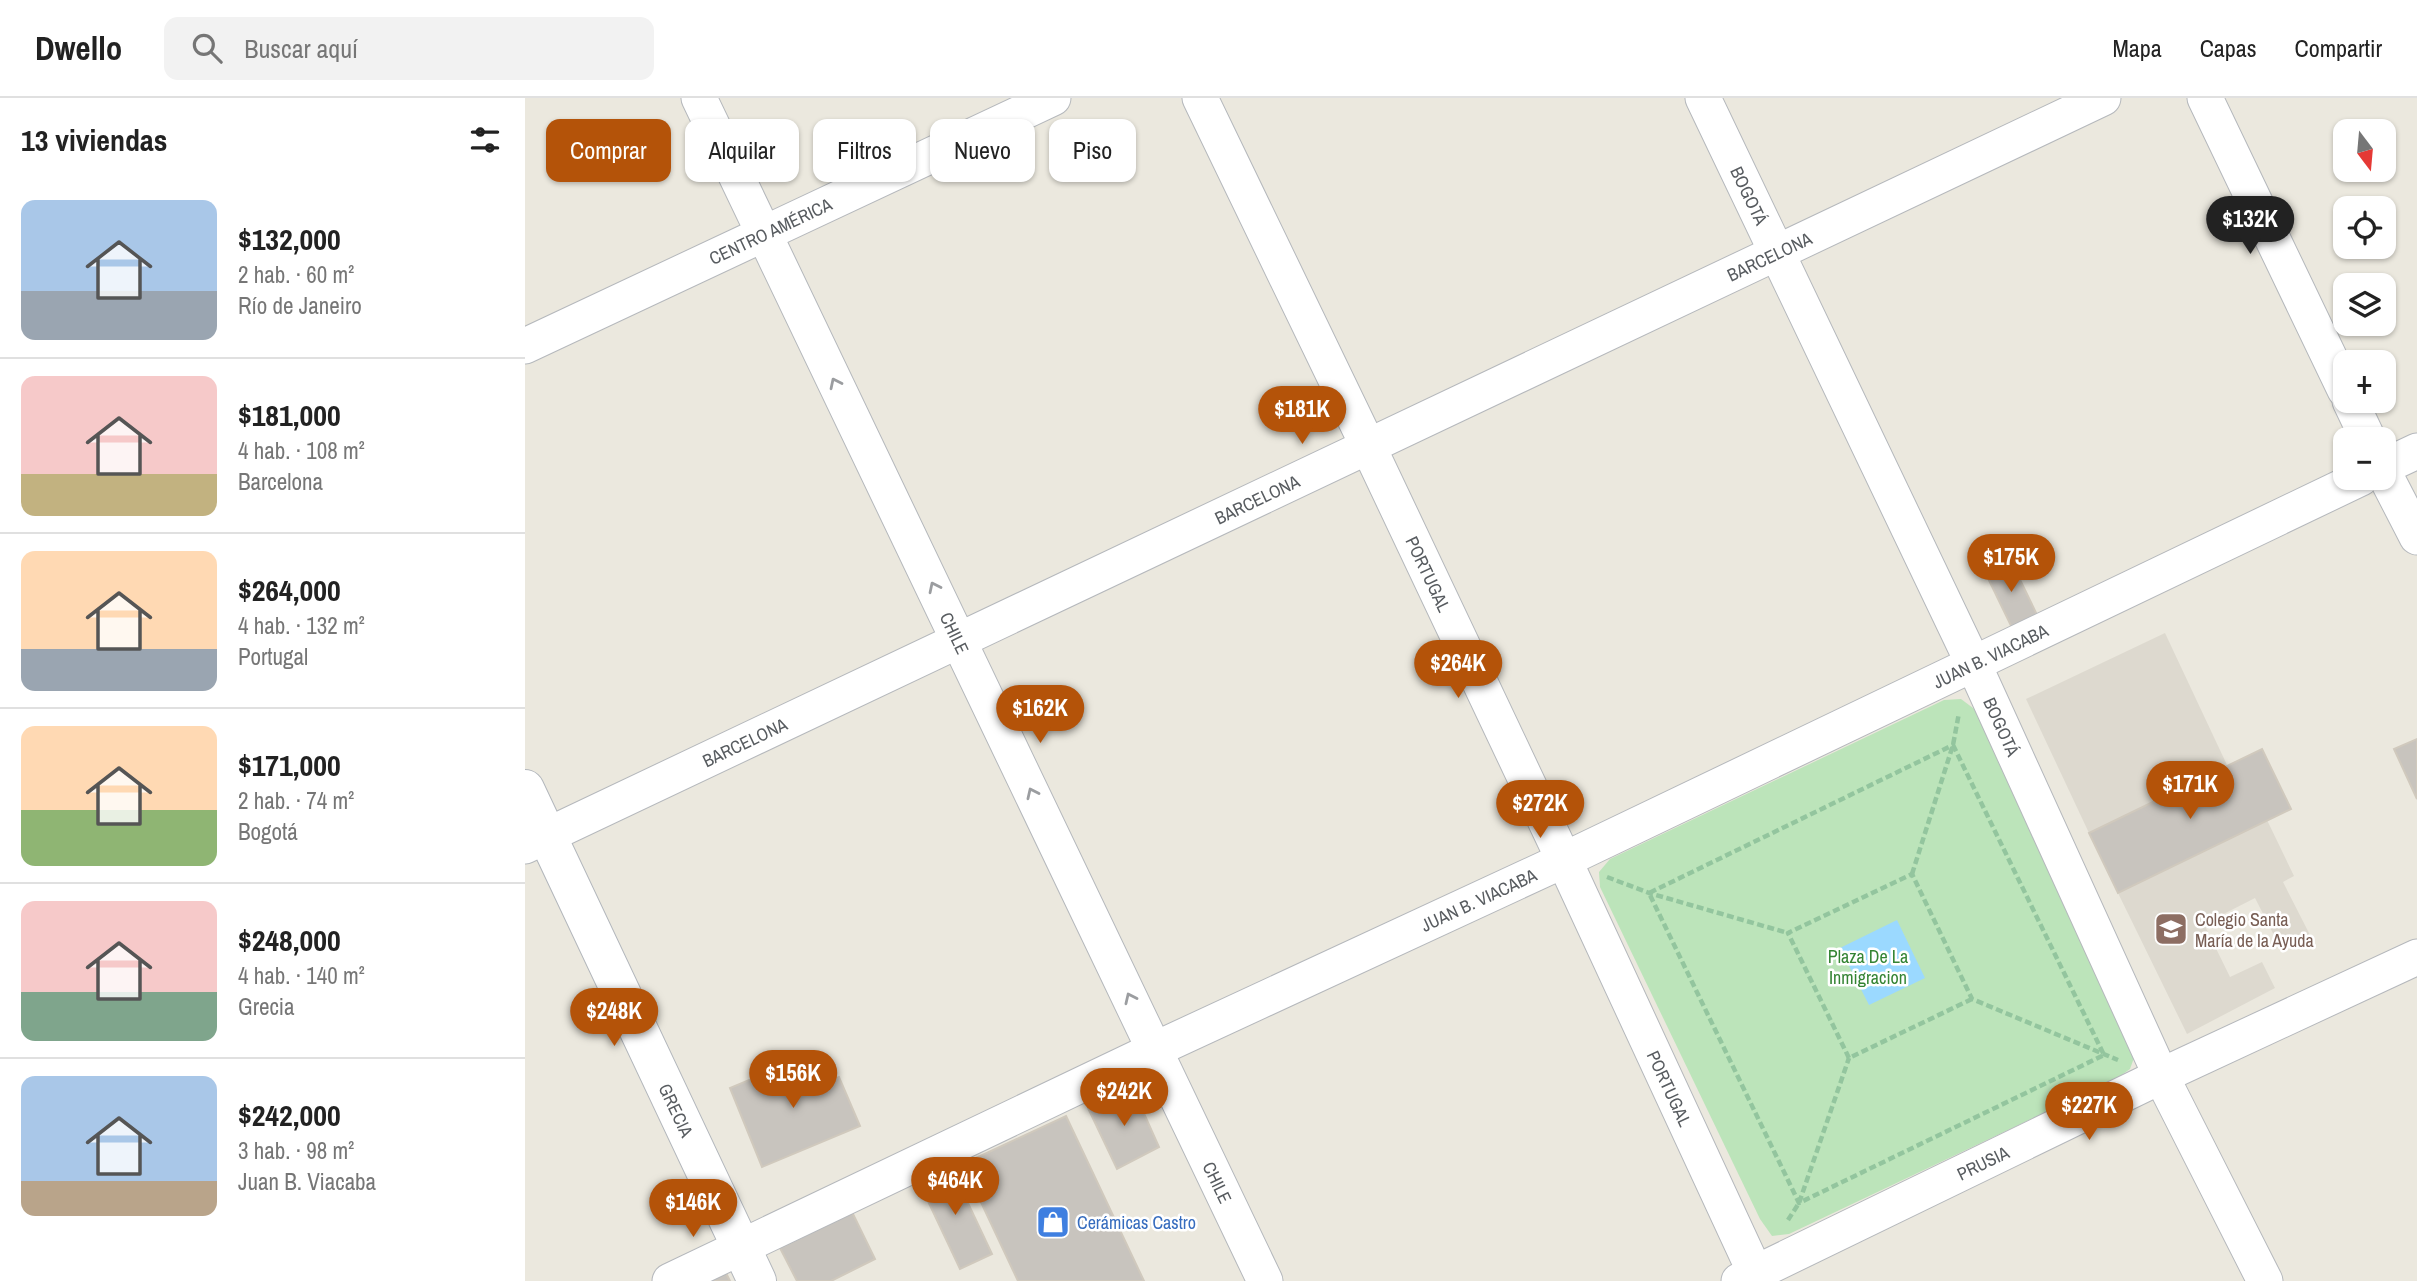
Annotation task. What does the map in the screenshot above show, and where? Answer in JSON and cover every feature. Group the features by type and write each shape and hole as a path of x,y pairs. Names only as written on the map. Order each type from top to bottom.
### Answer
{"street":[{"name":"CHILE","path":"699,98 1265,1281"},
{"name":"CENTRO AMÉRICA","path":"525,346 1053,98"},
{"name":"PORTUGAL","path":"1200,98 1564,860 1751,1278"},
{"name":"BOGOTÁ","path":"1703,98 1973,663 2161,1076 2265,1281"},
{"name":"BARCELONA","path":"536,841 2103,98"},
{"path":"2205,98 2333,365"},
{"path":"2396,462 2417,451"},
{"name":"JUAN B. VIACABA","path":"670,1281 1154,1050 1564,860 2336,490"},
{"path":"2394,490 2417,537"},
{"name":"GRECIA","path":"525,789 536,841 757,1281"},
{"name":"PRUSIA","path":"1751,1278 2161,1076 2417,957"}],"path":[{"path":"1953,745 1912,874 1972,999 2104,1055"},
{"path":"1649,893 1953,745"},
{"path":"1953,745 2104,1055"},
{"path":"1597,873 1649,893 1788,933 1912,874"},
{"path":"1649,893 1799,1203"},
{"path":"1788,933 1849,1058 1799,1203"},
{"path":"1849,1058 1972,999"},
{"path":"1799,1203 2104,1055"}],"shaded area":[{"path":"2165,633 2227,765 2089,833 2026,699"},
{"name":"Colegio Santa María de la Ayuda","path":"2267,820 2294,876 2283,882 2310,935 2281,949 2255,898 2204,924 2230,977 2262,962 2275,988 2187,1034 2118,893"}],"green space":[{"name":"Plaza De La Inmigracion","path":"1961,699 1977,711 2135,1055 2130,1069 2116,1079 1789,1234 1772,1236 1760,1219 1600,887 1599,872 1610,859 1944,700"}],"water":[{"path":"1897,920 1925,978 1869,1005 1840,948"}],"building":[{"path":"2008,555 2040,621 2015,634 1983,568"},
{"path":"2417,739 2417,799 2394,749"},
{"path":"2262,749 2291,809 2118,893 2089,833"},
{"path":"811,1054 823,1084 839,1077 860,1126 762,1167 730,1088"},
{"path":"1133,1089 1159,1147 1117,1169 1088,1108"},
{"name":"Cerámicas Castro","path":"1066,1116 1144,1281 1018,1281 963,1164"},
{"path":"950,1165 992,1254 960,1269 918,1180"},
{"path":"852,1212 875,1259 831,1281 797,1281 780,1248"},
{"path":"726,1273 730,1281 710,1281"}],"place":[{"name":"Colegio Santa María de la Ayuda","path":"2171,929"},
{"name":"Cerámicas Castro","path":"1053,1222"}]}
